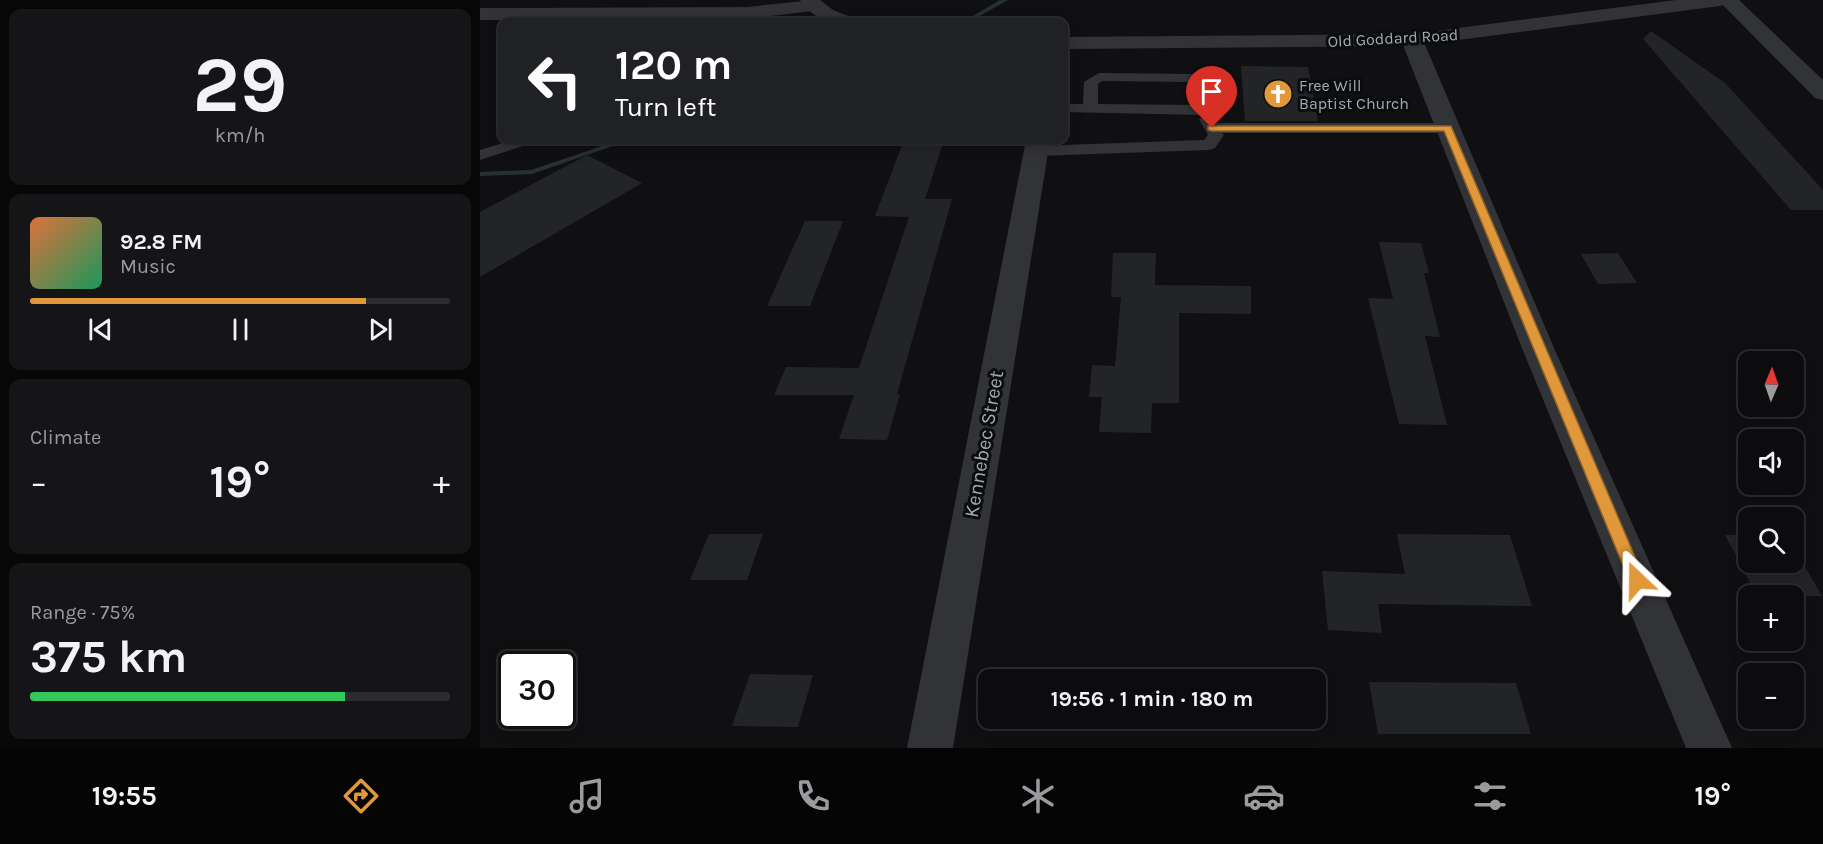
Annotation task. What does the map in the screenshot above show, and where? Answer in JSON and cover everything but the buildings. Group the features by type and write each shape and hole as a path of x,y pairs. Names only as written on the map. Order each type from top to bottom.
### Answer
{"street":[{"name":"Old Goddard Road","path":"1068,43 1412,40 1480,33 1720,0"},
{"path":"1728,0 1823,93"},
{"path":"480,14 746,13 812,3 832,18"},
{"path":"1412,40 1709,748"},
{"name":"Kennebec Street","path":"930,748 1037,145"}],"lane":[{"path":"1090,108 1091,82 1099,77 1195,78 1206,100 1202,110"},
{"path":"1068,108 1202,110"},
{"path":"1037,145 1209,145 1216,135 1202,110"},
{"path":"1212,128 1448,128"},
{"path":"480,155 513,144"}],"waterway":[{"path":"974,17 1005,0"},
{"path":"480,174 532,172 614,144"}],"place":[{"name":"Free Will Baptist Church","path":"1278,94"}],"route":[{"path":"1212,128 1448,128 1538,348 1637,580"}]}
